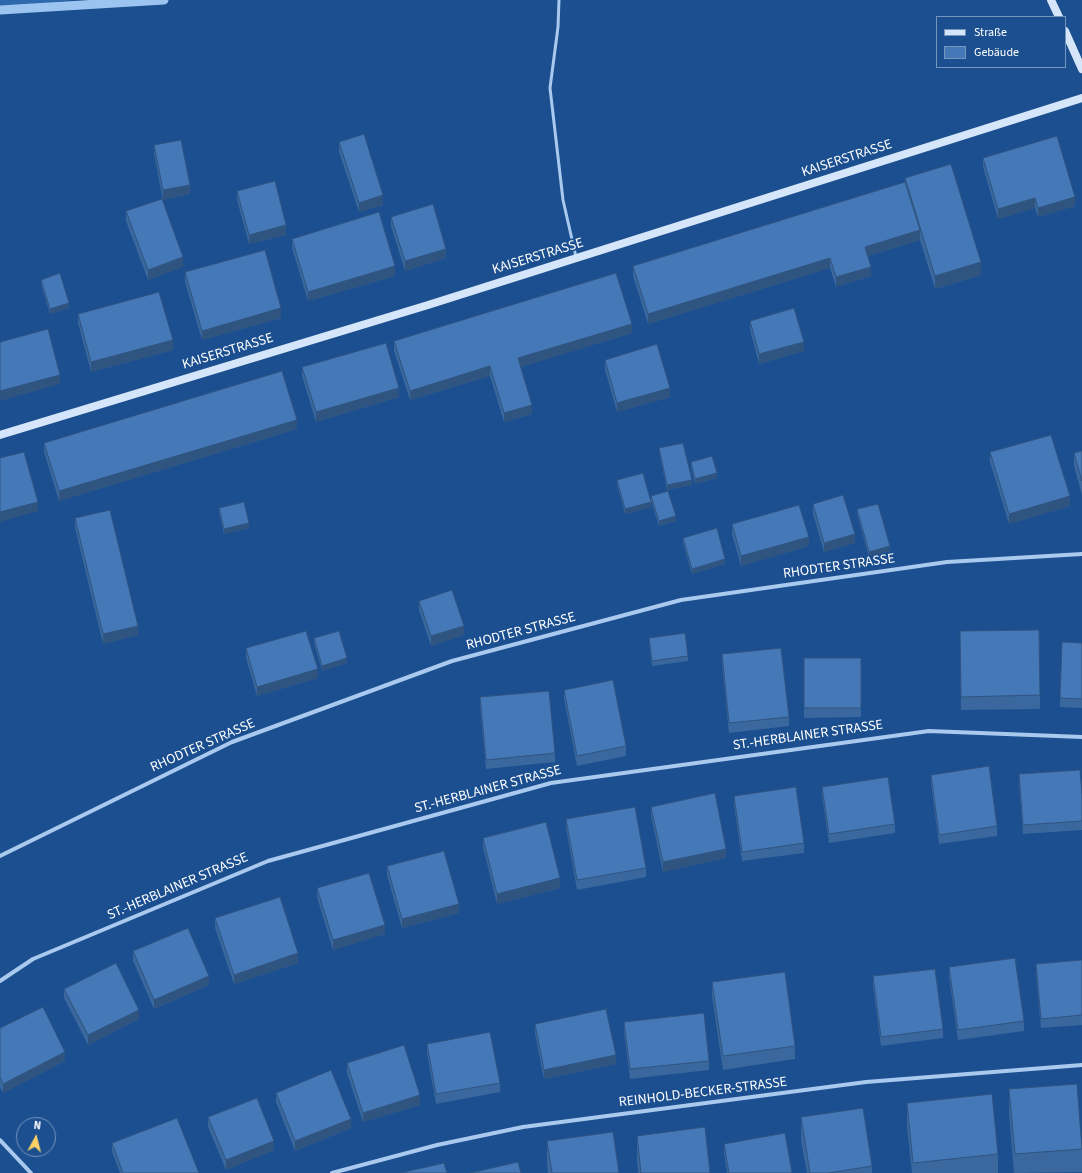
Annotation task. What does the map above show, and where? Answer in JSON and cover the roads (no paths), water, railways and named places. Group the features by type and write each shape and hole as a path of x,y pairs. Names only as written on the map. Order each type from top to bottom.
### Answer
{"main road":[{"path":"1051,0 1059,16"},
{"path":"1066,33 1082,69"},
{"name":"KAISERSTRASSE","path":"0,435 576,258 1082,98"}],"street":[{"name":"RHODTER STRASSE","path":"0,856 232,742 452,661 681,600 947,562 1082,554"},
{"name":"ST.-HERBLAINER STRASSE","path":"0,981 33,960 268,861 551,783 929,731 1082,736"},
{"name":"REINHOLD-BECKER-STRASSE","path":"332,1173 437,1145 523,1127 866,1082 1082,1065"},
{"path":"0,1140 31,1173"}],"lane":[{"path":"559,0 558,27 550,88 563,200 576,258"}],"waterway":[{"path":"0,10 164,0"}]}
